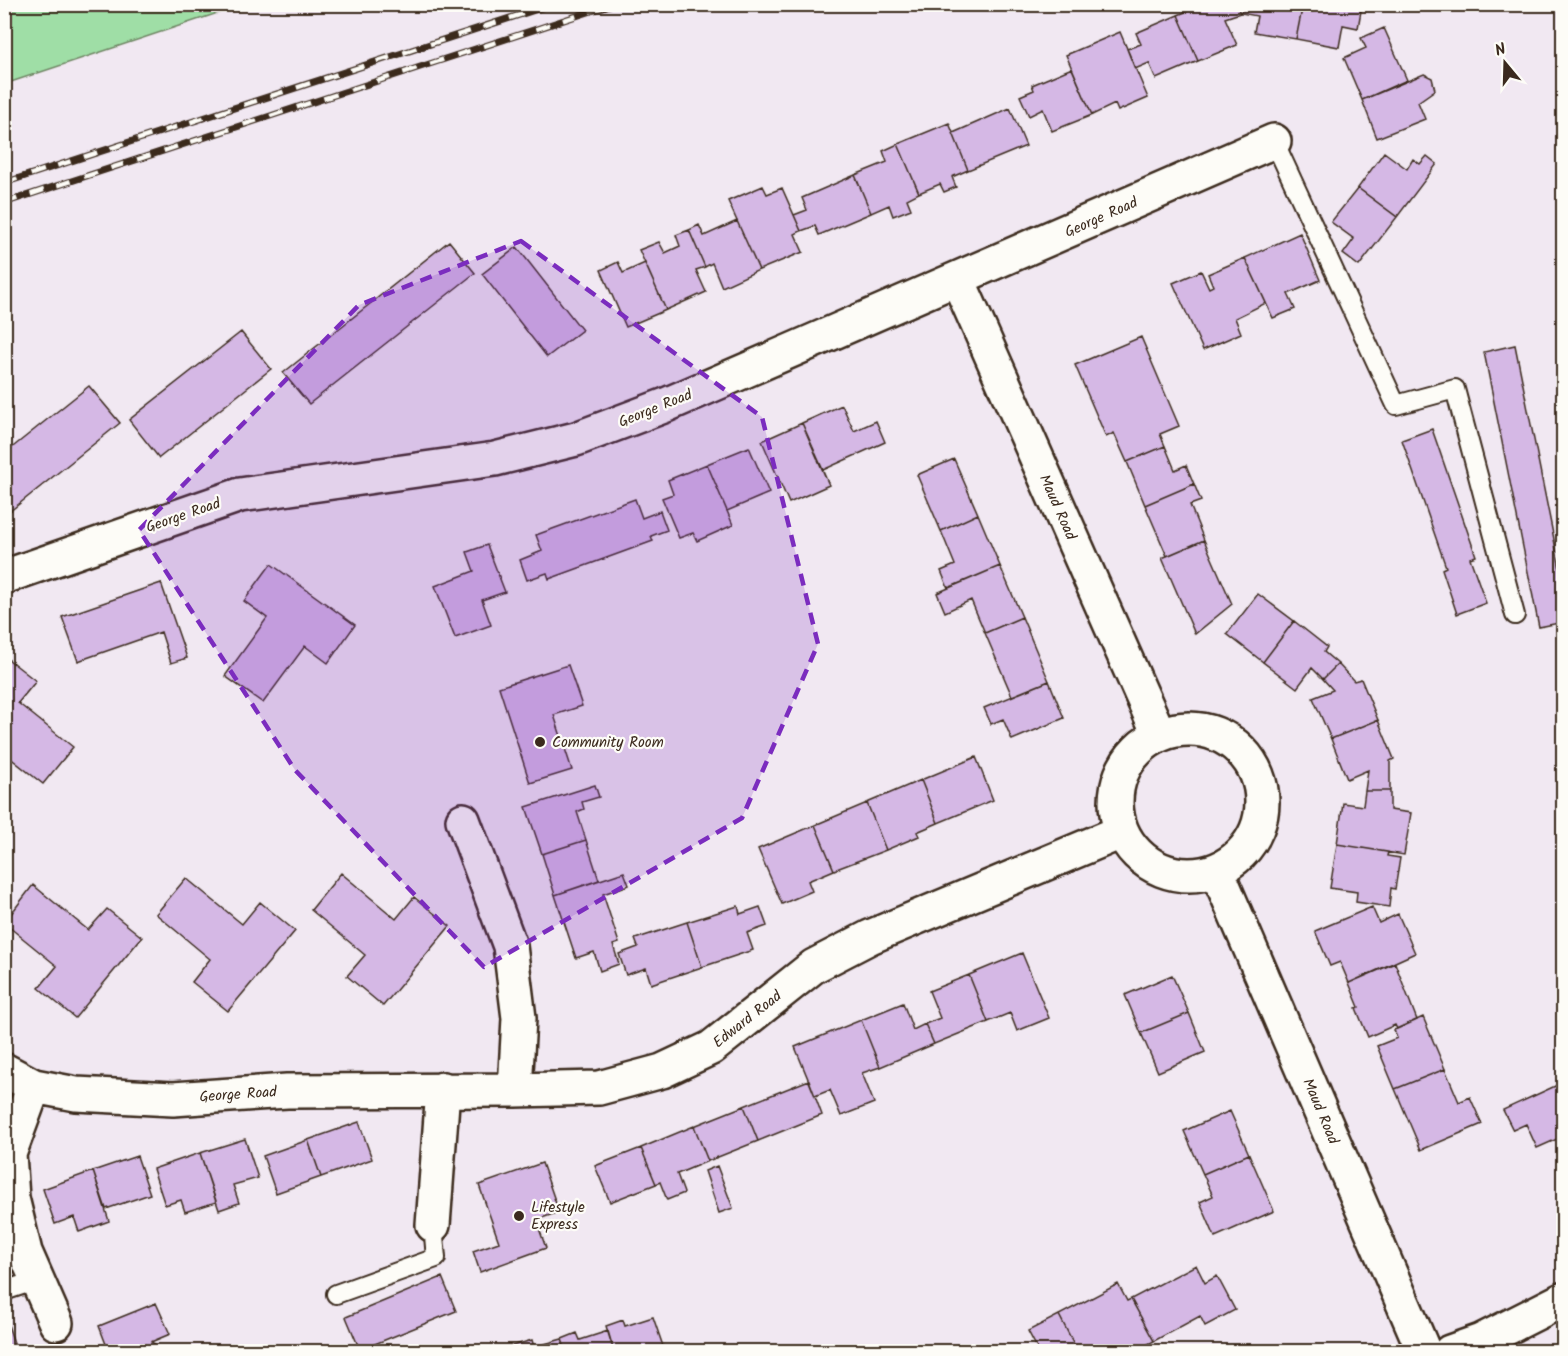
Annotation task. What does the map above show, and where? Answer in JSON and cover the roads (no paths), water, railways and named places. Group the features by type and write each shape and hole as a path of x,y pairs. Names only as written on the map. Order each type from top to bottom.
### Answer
{"street":[{"name":"George Road","path":"4,577 240,495 495,459 576,439 666,405 1274,141"},
{"name":"Maud Road","path":"958,280 1159,734"},
{"path":"1192,728 1224,737 1250,758 1263,789 1261,823 1244,852 1217,871 1189,877 1161,871 1137,856 1121,832 1115,795 1129,759 1159,734 1192,728"},
{"path":"463,820 510,946 519,1018 515,1090"},
{"name":"Edward Road","path":"515,1090 599,1088 662,1071 711,1048 814,966 870,937 1121,832"},
{"name":"Maud Road","path":"1217,871 1424,1352"},
{"name":"George Road","path":"4,1070 34,1086 76,1094 173,1099 287,1091 515,1090"},
{"path":"34,1086 9,1154 12,1198 25,1252 56,1323"},
{"path":"433,1225 443,1089"},
{"path":"1450,1352 1481,1341 1563,1299"}],"lane":[{"path":"1274,141 1396,405 1455,389 1515,615"},
{"path":"336,1294 436,1258 433,1225"},
{"path":"4,1291 37,1280"}],"railway":[{"path":"4,183 553,4"},
{"path":"4,203 613,4"}],"place":[{"name":"Community Room","path":"540,742"},
{"name":"Lifestyle Express","path":"519,1216"}]}
